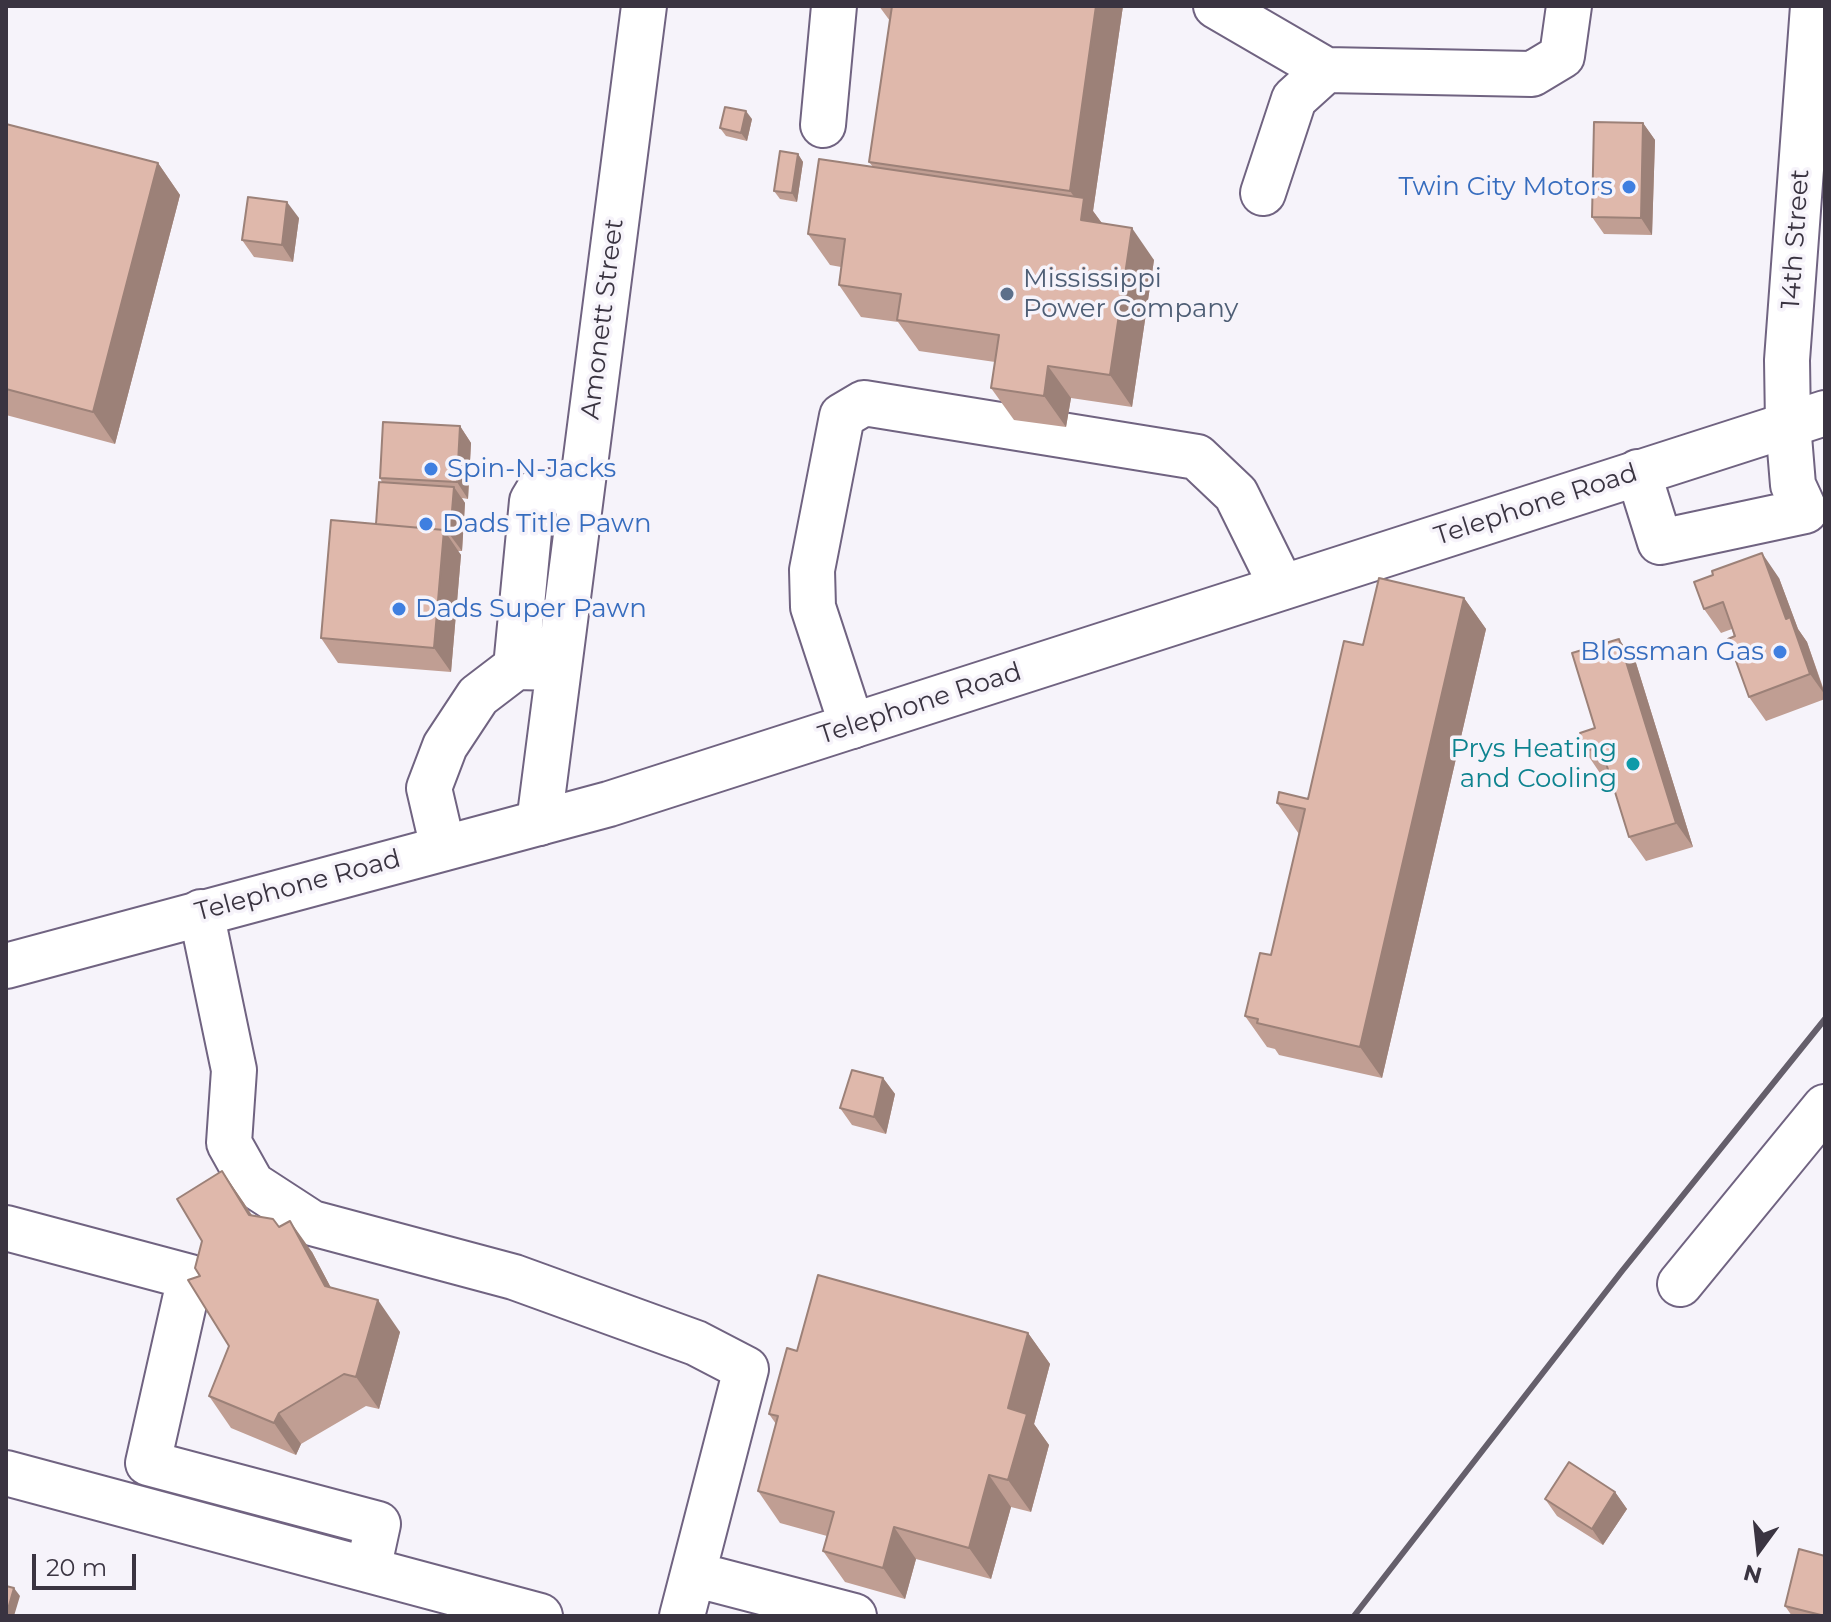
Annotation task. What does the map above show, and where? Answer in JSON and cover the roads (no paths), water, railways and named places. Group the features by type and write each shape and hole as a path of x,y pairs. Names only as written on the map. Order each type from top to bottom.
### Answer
{"street":[{"name":"Amonett Street","path":"539,823 644,6"},
{"path":"823,125 834,6"},
{"path":"1216,6 1326,70 1532,74 1562,56 1569,6"},
{"name":"14th Street","path":"1638,472 1660,542 1805,511 1793,485 1806,418 1787,360 1813,6"},
{"path":"1263,193 1294,99 1326,70"},
{"path":"852,726 813,607 812,570 842,416 864,403 1197,457 1236,494 1282,587"},
{"name":"Telephone Road","path":"6,966 609,804 1806,418"},
{"path":"516,667 532,501 538,491 581,492"},
{"path":"443,848 429,788 445,746 478,696 516,667 559,668"},
{"path":"201,912 234,1070 229,1143 252,1184 312,1223 514,1277 696,1343 746,1369 682,1616"},
{"path":"1680,1284 1825,1107"},
{"path":"6,1228 190,1277 136,1508"},
{"path":"148,1463 378,1524 368,1570"},
{"path":"6,1473 540,1616"},
{"path":"693,1574 854,1616"}],"railway":[{"path":"1354,1616 1622,1271 1825,1019"}],"place":[{"name":"Twin City Motors","path":"1629,187"},
{"name":"Mississippi Power Company","path":"1007,294"},
{"name":"Spin-N-Jacks","path":"431,469"},
{"name":"Dads Title Pawn","path":"426,524"},
{"name":"Dads Super Pawn","path":"399,609"},
{"name":"Blossman Gas","path":"1780,652"},
{"name":"Prys Heating and Cooling","path":"1633,764"}]}
